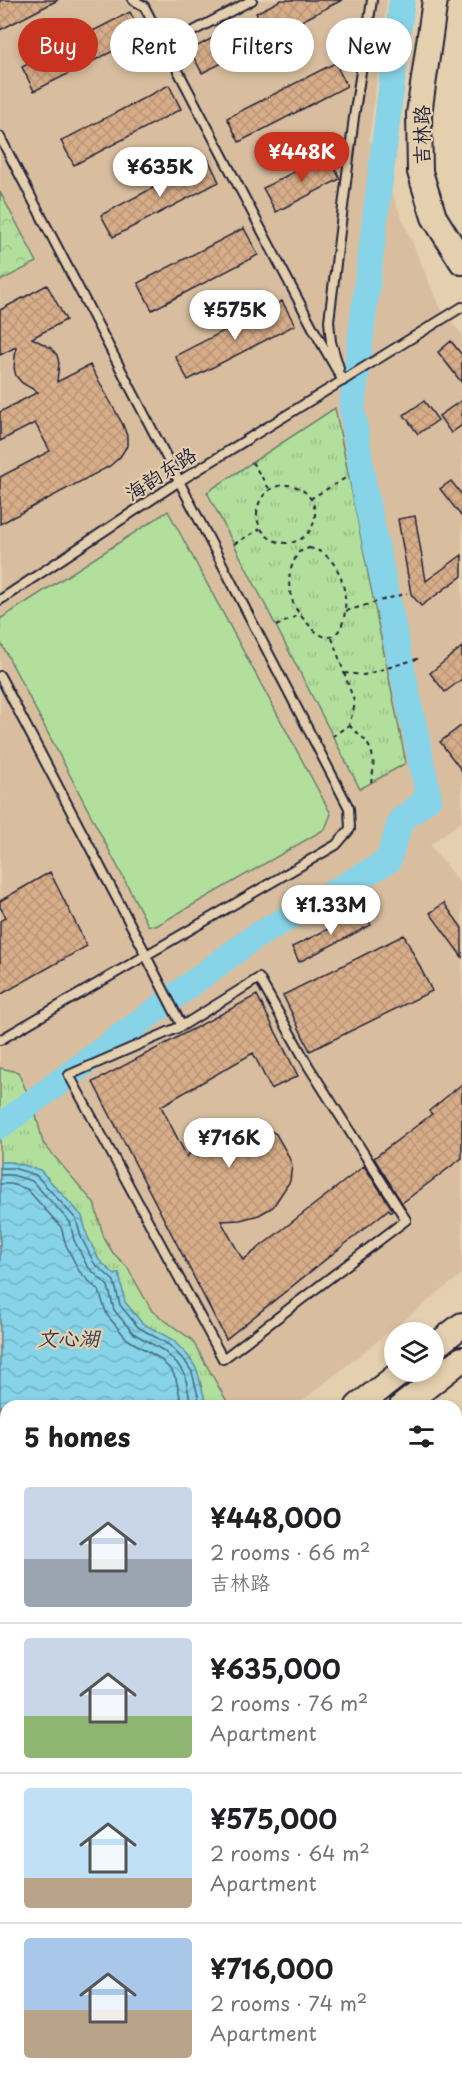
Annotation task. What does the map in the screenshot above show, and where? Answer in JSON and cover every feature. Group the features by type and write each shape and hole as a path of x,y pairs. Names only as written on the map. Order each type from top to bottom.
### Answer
{"main road":[{"name":"吉林路","path":"435,0 419,114 420,172 434,217 462,262"},
{"path":"444,1339 462,1325"},
{"path":"410,1400 462,1359"},
{"path":"366,1400 389,1382"}],"lane":[{"path":"133,0 144,6 150,18"},
{"path":"198,29 252,0"},
{"path":"343,381 331,342 328,321 354,117 372,0"},
{"path":"179,72 343,381"},
{"path":"0,137 349,808 350,829 336,845 145,953 0,1040"},
{"name":"海韵东路","path":"0,600 178,482 462,307"},
{"path":"0,676 182,1026"},
{"path":"259,978 309,1066 405,1220 223,1359 69,1075 182,1026 259,978"}],"path":[{"path":"252,462 270,490"},
{"path":"310,499 349,476"},
{"path":"278,486 296,487 310,499 314,507 312,525 300,539 291,543 281,543 272,540 261,528 257,515 258,506 262,497 270,490 278,486"},
{"path":"234,544 261,528"},
{"path":"309,548 318,549 336,568 346,591 346,611 341,628 332,638 327,639 318,634 301,614 295,605 290,585 290,566 299,552 309,548"},
{"path":"346,611 407,593"},
{"path":"276,626 301,614"},
{"path":"332,638 354,704 349,725 333,735"},
{"path":"344,673 364,675 420,658"},
{"path":"349,725 364,738 372,753 375,766 371,782"}],"shaded area":[{"path":"0,0 387,0 385,18 326,18 326,72 378,72 369,139 438,304 462,335 462,821 430,845 462,886 462,1274 402,1322 384,1322 384,1336 303,1400 0,1400"}],"green space":[{"path":"0,192 37,262 0,281"},
{"path":"335,408 406,763 360,789 207,492"},
{"path":"168,511 331,814 325,829 156,926 148,925 0,641 0,619"},
{"name":"文心湖","path":"0,1068 18,1072 35,1111 43,1143 94,1203 104,1238 113,1253 127,1267 152,1311 192,1340 226,1400 0,1400"}],"water":[{"name":"文心湖","path":"0,1162 13,1162 40,1170 82,1216 87,1235 99,1260 115,1275 119,1273 125,1302 142,1323 173,1340 189,1357 197,1370 205,1400 0,1400"}],"building":[{"path":"0,0 58,0 23,18 18,18 18,21 0,30"},
{"path":"281,0 342,0 307,18 259,18 256,13"},
{"path":"130,12 133,18 118,18"},
{"path":"110,22 110,53 98,59 98,28"},
{"path":"210,39 210,69 202,73 198,65 198,46"},
{"path":"326,68 326,72 340,72 347,86 239,142 227,118"},
{"path":"24,72 72,72 34,91"},
{"path":"169,85 181,109 74,165 61,141"},
{"path":"328,154 340,179 276,212 263,188"},
{"path":"208,159 219,182 113,237 101,215"},
{"path":"244,228 258,255 152,310 138,283"},
{"path":"47,285 66,320 32,338 51,348 57,355 59,363 57,382 90,365 123,425 127,436 127,446 110,466 0,524 0,477 50,451 35,423 0,441 0,412 38,392 22,383 16,376 14,368 16,347 0,355 0,310"},
{"path":"282,301 295,325 188,380 175,356"},
{"path":"451,341 462,355 462,383 438,352"},
{"path":"462,400 462,425 451,433 439,416"},
{"path":"424,401 438,420 418,434 404,415"},
{"path":"451,481 462,495 462,517 440,489"},
{"path":"415,516 426,581 462,555 462,576 421,606 411,594 398,519"},
{"path":"462,647 462,679 445,692 430,673"},
{"path":"462,725 462,771 440,742"},
{"path":"50,872 87,946 0,995 0,921 6,917 0,907 0,901"},
{"path":"444,903 462,928 462,957 430,913"},
{"path":"364,911 371,925 299,962 292,947"},
{"path":"404,935 432,991 310,1051 283,995"},
{"path":"257,995 298,1076 271,1089 253,1053 161,1106 187,1157 210,1129 227,1124 260,1124 276,1134 287,1153 292,1165 290,1181 273,1207 259,1215 240,1220 221,1221 243,1260 364,1166 393,1210 391,1212 389,1209 226,1339 93,1082"},
{"path":"462,1084 462,1158 402,1203 374,1158 432,1114 429,1111"}],"waterway":[{"path":"0,1126 253,938 388,861 401,820 429,798 365,493 352,408 402,0"}]}
